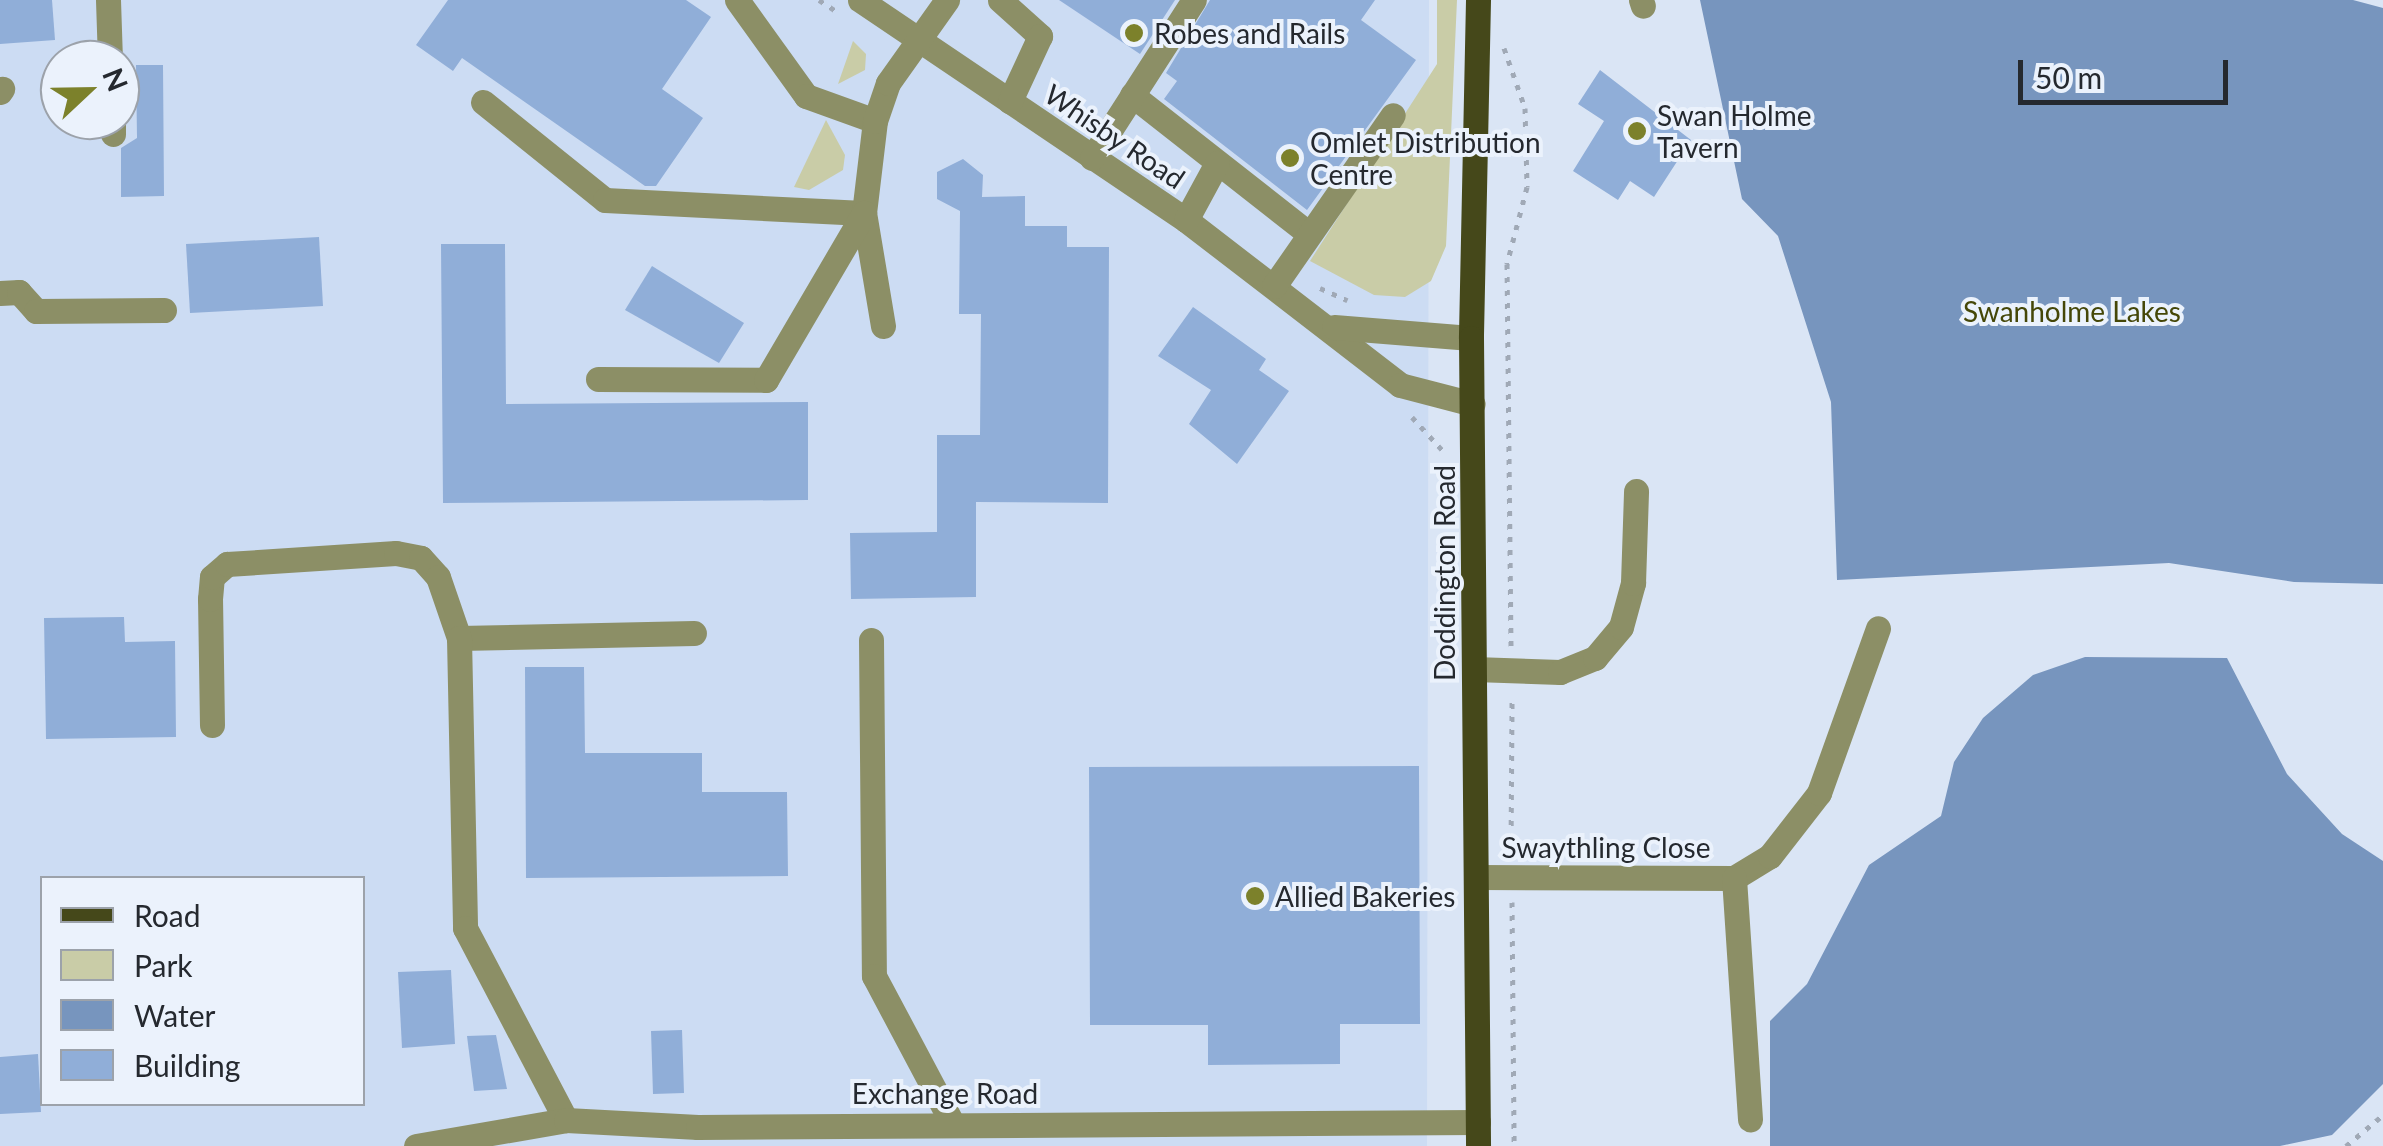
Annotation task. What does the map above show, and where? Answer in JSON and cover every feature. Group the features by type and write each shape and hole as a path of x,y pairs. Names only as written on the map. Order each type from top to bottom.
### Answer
{"main road":[{"name":"Doddington Road","path":"1478,0 1471,338 1479,877 1478,1134"}],"street":[{"path":"108,0 109,40"},
{"path":"737,0 806,96 875,121"},
{"name":"Whisby Road","path":"860,0 1186,220 1334,327 1400,385 1472,404"},
{"path":"883,326 864,213 875,121 919,38 947,0"},
{"path":"1000,0 1040,36 1010,101"},
{"path":"1092,158 1194,0"},
{"path":"1132,95 1308,233"},
{"path":"483,102 605,200 795,216 864,213"},
{"path":"1274,286 1394,116"},
{"path":"1186,220 1218,162"},
{"path":"598,379 766,380 864,213"},
{"path":"0,293 19,292 36,312 164,310"},
{"name":"Whisby Road","path":"1334,327 1471,338"},
{"path":"1474,670 1560,672 1595,658 1622,627 1633,583 1636,491"},
{"path":"212,725 212,577 228,564 421,558 452,597 459,638 465,928 566,1120"},
{"name":"Swaythling Close","path":"1479,877 1734,878 1770,856 1818,794 1878,628"},
{"path":"459,638 694,633"},
{"path":"872,640 874,976 951,1121"},
{"name":"Swaythling Close","path":"1734,878 1750,1119"},
{"name":"Exchange Road","path":"416,1146 566,1120 618,1134 877,1134 951,1121 1070,1134 1478,1134"}],"path":[{"path":"1503,28 1526,108 1527,187 1507,264 1511,640"},
{"path":"1425,426 1448,459"},
{"path":"1510,825 1512,713"},
{"path":"1512,921 1514,1146"},
{"path":"2346,1146 2383,1114"}],"shaded area":[{"path":"0,0 1429,0 1427,1146 0,1146"}],"green space":[{"path":"1437,0 1457,0 1446,246 1431,281 1405,297 1374,295 1310,261 1437,64"},
{"path":"853,41 866,54 865,70 838,84"},
{"path":"826,120 845,155 843,170 809,190 794,187"}],"water":[{"path":"1700,0 2353,0 2383,8 2383,584 2294,582 2169,563 1837,580 1831,402 1778,236 1742,199"},
{"path":"2085,657 2227,658 2287,774 2342,834 2383,861 2383,1084 2332,1135 2280,1146 1770,1146 1770,1021 1807,984 1869,865 1941,816 1954,762 1983,718 2033,675"}],"building":[{"path":"0,0 52,0 55,40 0,44"},
{"path":"448,0 686,0 711,17 662,89 703,118 656,186 645,186 462,58 453,71 416,45"},
{"name":"Robes and Rails","path":"1059,0 1175,0 1140,54"},
{"name":"Omlet Distribution Centre","path":"1210,0 1375,0 1361,20 1416,60 1307,210 1164,99 1177,81 1166,73"},
{"path":"140,65 163,65 164,196 121,197 121,148 140,140"},
{"name":"Swan Holme Tavern","path":"1600,70 1691,140 1654,197 1630,181 1618,200 1573,171 1604,121 1578,104"},
{"path":"963,159 983,175 982,197 1025,196 1025,226 1067,226 1067,247 1109,247 1108,503 976,502 976,597 851,599 850,533 937,532 937,435 980,435 981,314 959,314 960,211 937,199 937,172"},
{"path":"319,237 323,306 190,313 186,244"},
{"path":"441,244 505,244 506,404 808,402 808,500 443,503"},
{"path":"652,266 744,323 719,363 625,310"},
{"path":"1193,307 1266,359 1259,370 1289,391 1237,464 1189,424 1211,390 1158,356"},
{"path":"124,617 125,642 175,641 176,737 46,739 44,618"},
{"path":"525,667 584,667 585,753 702,753 702,792 787,792 788,876 526,878"},
{"name":"Allied Bakeries","path":"1419,766 1420,1024 1340,1024 1340,1064 1208,1065 1208,1025 1090,1025 1089,767"},
{"path":"451,970 455,1044 402,1048 398,972"},
{"path":"682,1030 684,1093 653,1094 651,1031"},
{"path":"496,1035 507,1089 474,1091 467,1036"},
{"path":"38,1054 41,1112 0,1114 0,1057"}],"place":[{"name":"Robes and Rails","path":"1134,33"},
{"name":"Swan Holme Tavern","path":"1637,131"},
{"name":"Omlet Distribution Centre","path":"1290,158"},
{"name":"Allied Bakeries","path":"1255,896"}],"park label":[{"name":"Swanholme Lakes","path":"2072,311"}]}
